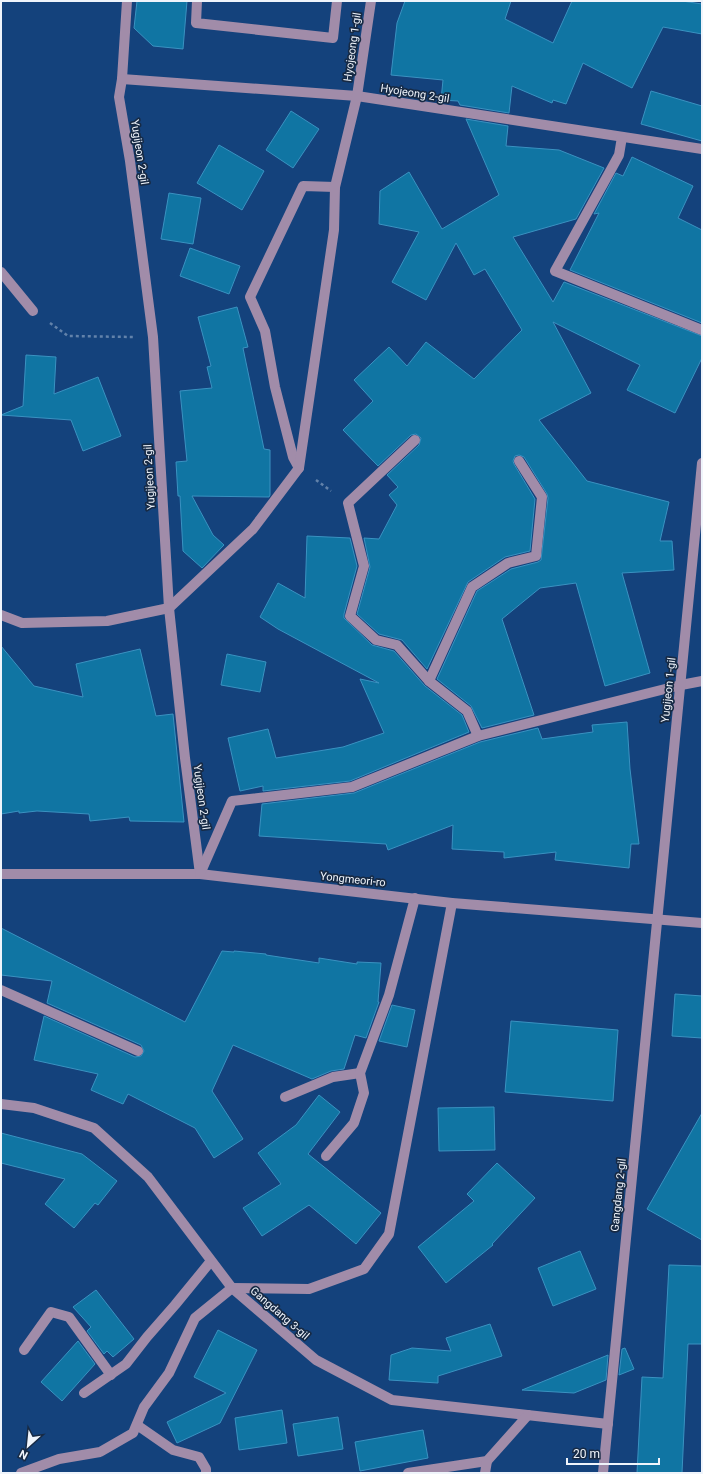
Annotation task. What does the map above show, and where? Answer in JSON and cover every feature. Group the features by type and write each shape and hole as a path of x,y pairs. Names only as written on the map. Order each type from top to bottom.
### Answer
{"street":[{"name":"Yugijeon 2-gil","path":"127,1 122,79 119,97 130,161 153,337 169,608 185,758 200,874"},
{"path":"197,1 196,23 333,38 337,1"},
{"name":"Hyojeong 1-gil","path":"298,468 334,230 335,187 357,96 371,1"},
{"name":"Hyojeong 2-gil","path":"122,79 357,96 702,149"},
{"path":"622,137 619,155 555,271 702,330"},
{"path":"1,615 22,623 107,621 169,608 253,529 298,468 293,457 275,387 266,332 250,296 303,186 335,187"},
{"path":"1,272 33,311"},
{"path":"415,440 348,503 364,566 350,616 376,640 397,645 429,680 467,711 478,736"},
{"path":"429,680 472,587 508,563 536,556 542,497 519,461"},
{"name":"Yugijeon 1-gil","path":"657,919 702,463"},
{"path":"200,874 232,801 352,787 478,736 680,685 702,681"},
{"name":"Yongmeori-ro","path":"1,874 200,874 452,903 702,923"},
{"path":"326,1156 354,1123 364,1093 360,1073 389,995 415,898"},
{"path":"21,1473 59,1458 100,1452 133,1433 144,1408 169,1373 195,1318 232,1288 309,1289 364,1268 389,1234 452,903"},
{"name":"Gangdang 2-gil","path":"603,1473 657,919"},
{"path":"1,990 138,1051"},
{"path":"285,1097 332,1077 360,1073"},
{"name":"Gangdang 3-gil","path":"1,1104 34,1108 94,1128 148,1178 232,1288 316,1360 392,1400 608,1424"},
{"path":"84,1393 126,1364 211,1261"},
{"path":"24,1350 50,1312 69,1317 111,1374"},
{"path":"485,1473 487,1461 528,1415"},
{"path":"137,1425 173,1450 199,1457 206,1469 206,1473"},
{"path":"408,1473 487,1461"}],"path":[{"path":"33,311 68,336 153,337"},
{"path":"298,468 348,503"}],"building":[{"path":"137,1 187,1 183,49 153,46 134,28"},
{"path":"405,1 511,1 505,19 553,43 572,1 682,1 702,4 702,34 663,27 632,88 583,63 566,104 553,100 552,103 512,86 509,113 460,105 458,101 441,100 443,80 391,75 397,23"},
{"path":"651,91 702,106 702,141 641,124"},
{"path":"291,111 319,129 293,168 266,150"},
{"path":"466,119 508,126 506,146 559,150 604,168 576,219 513,237 553,302 564,282 702,336 702,358 675,413 627,390 640,365 553,322 591,393 539,420 587,481 669,502 660,541 672,541 674,570 622,573 650,673 605,686 576,583 540,588 502,619 534,715 482,728 471,706 437,679 477,591 511,569 541,560 548,498 547,494 524,457 519,455 515,456 513,461 514,464 535,499 530,551 505,557 468,582 427,669 402,640 379,634 357,614 370,567 364,538 379,539 397,505 389,495 398,487 387,475 419,445 421,438 416,434 411,435 378,466 343,430 373,401 354,380 389,347 407,366 426,342 474,379 522,330 485,269 474,275 456,243 426,300 392,282 419,232 379,224 380,191 409,172 442,229 499,195"},
{"path":"219,145 264,171 242,210 197,183"},
{"path":"632,157 693,186 678,218 702,230 702,323 570,270 599,213 594,214 616,173 623,176"},
{"path":"169,193 201,198 193,244 161,239"},
{"path":"190,248 240,266 229,294 180,276"},
{"path":"237,307 248,347 243,348 264,449 270,450 270,495 269,497 192,496 213,535 224,545 202,568 183,551 180,496 178,496 176,462 187,461 180,391 212,388 207,367 211,366 198,317"},
{"path":"26,355 56,357 54,394 98,377 121,436 83,451 71,420 1,415 23,406"},
{"path":"307,536 350,538 357,566 344,618 372,645 394,651 425,686 462,715 469,732 350,781 263,791 263,786 240,791 228,738 268,729 276,758 343,747 384,733 360,679 379,683 278,629 260,617 278,583 305,598"},
{"path":"1,646 34,686 83,697 76,664 140,649 156,716 173,714 184,822 130,821 129,817 90,821 89,814 37,811 19,813 19,811 1,814"},
{"path":"227,654 266,662 260,692 221,685"},
{"path":"627,722 630,769 639,844 631,844 629,868 555,860 556,852 504,858 504,852 452,849 453,825 388,850 386,844 259,836 262,804 354,793 480,742 538,728 542,739 593,732 592,725"},
{"path":"1,928 185,1022 222,951 266,954 319,963 319,958 357,964 357,962 381,963 379,1002 366,1038 355,1035 344,1069 331,1071 312,1079 233,1045 212,1091 243,1139 214,1158 195,1128 128,1094 123,1104 91,1090 98,1074 34,1060 44,1016 135,1057 141,1056 144,1051 141,1045 47,1003 52,981 1,975"},
{"path":"675,994 702,996 702,1038 672,1036"},
{"path":"392,1005 415,1010 407,1047 379,1041"},
{"path":"511,1021 618,1030 613,1101 505,1092"},
{"path":"319,1095 340,1112 308,1154 381,1213 356,1244 309,1205 262,1236 243,1208 281,1184 258,1153 296,1125"},
{"path":"494,1107 495,1150 439,1151 438,1108"},
{"path":"702,1113 702,1240 647,1209"},
{"path":"1,1133 82,1154 117,1181 98,1205 95,1203 74,1228 45,1204 65,1179 1,1163"},
{"path":"497,1163 535,1198 492,1244 493,1245 446,1283 418,1247 474,1201 467,1194"},
{"path":"580,1251 596,1289 553,1306 538,1268"},
{"path":"669,1265 702,1266 702,1344 688,1344 682,1473 637,1473 642,1377 663,1378"},
{"path":"96,1290 134,1339 113,1357 107,1351 104,1354 87,1331 91,1327 73,1307"},
{"path":"490,1324 502,1356 438,1376 438,1383 389,1380 391,1355 412,1348 451,1351 446,1338"},
{"path":"218,1330 257,1350 220,1423 177,1443 167,1422 226,1393 194,1377"},
{"path":"78,1341 95,1364 62,1401 41,1382"},
{"path":"625,1348 634,1369 619,1375 622,1349"},
{"path":"608,1355 606,1380 574,1393 522,1390"},
{"path":"282,1410 287,1443 239,1450 235,1418"},
{"path":"338,1417 343,1449 298,1456 293,1424"},
{"path":"423,1430 428,1458 360,1471 355,1442"}]}
